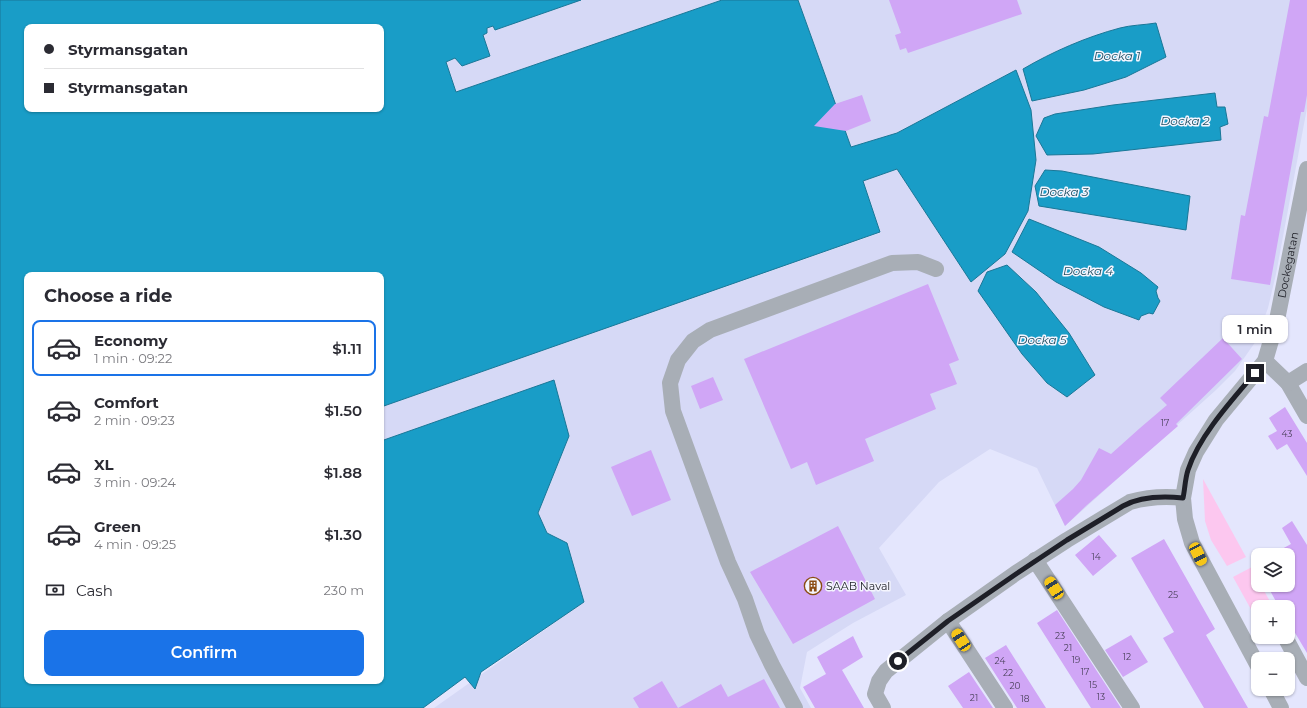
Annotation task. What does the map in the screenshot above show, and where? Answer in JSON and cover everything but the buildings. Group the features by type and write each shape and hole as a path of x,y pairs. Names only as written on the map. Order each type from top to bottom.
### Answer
{"street":[{"name":"Dockegatan","path":"1265,361 1277,320 1307,169"},
{"path":"795,708 757,634 728,562 673,411 670,384 678,360 693,341 710,330 892,264 918,262 936,269"},
{"path":"1251,638 1192,543 1185,519 1183,498 1188,470 1196,452 1216,420 1265,361 1288,384 1307,416"},
{"path":"1288,384 1307,371"},
{"path":"883,708 875,694 878,681 886,671 948,621 1035,560 1130,502 1165,496 1183,498"},
{"path":"1035,560 1132,708"},
{"path":"948,621 1005,708"},
{"path":"1289,644 1307,678"},
{"path":"1275,696 1281,708"}],"shaded area":[{"path":"514,0 722,0 456,92 445,62 455,58 487,33 487,28 494,26 495,30"},
{"path":"798,0 1307,0 1307,108 1276,274 1268,308 1256,341 1235,371 1216,390 1065,526 1037,468 990,449 939,482 879,548 906,595 853,623 807,652 800,688 811,708 434,708 584,602 567,543 547,533 538,513 569,436 384,441 384,406 880,233 863,181 897,169 971,282 1016,70 897,133 851,147"},
{"path":"1203,479 1246,557 1227,566 1211,540 1205,521"},
{"path":"1251,568 1251,592 1265,592 1269,600 1251,600 1251,609 1233,577"}],"water":[{"path":"0,0 581,0 495,30 493,26 487,28 487,33 483,35 490,56 462,66 455,58 446,62 456,92 722,0 798,0 851,147 897,133 1016,70 1031,110 1036,160 1028,211 1005,254 971,282 897,169 863,181 880,232 384,406 384,272 24,272 24,684 384,684 384,440 554,380 569,436 538,513 547,533 567,543 584,602 481,672 475,689 465,677 423,708 0,708"},
{"name":"Docka 1","path":"1156,23 1166,57 1126,77 1084,90 1032,101 1023,69 1082,40 1124,27"},
{"name":"Docka 2","path":"1215,93 1217,107 1225,107 1228,124 1220,127 1221,140 1093,154 1047,155 1036,136 1044,118 1055,114 1113,105"},
{"name":"Docka 3","path":"1045,170 1062,171 1190,196 1186,230 1039,206 1035,186"},
{"name":"Docka 4","path":"1029,219 1099,247 1141,273 1158,287 1156,291 1160,301 1153,314 1149,313 1141,316 1139,320 1104,307 1056,282 1012,252"},
{"name":"Docka 5","path":"1007,265 1036,292 1069,333 1095,375 1067,397 1047,383 1022,354 978,291 987,272"}],"place":[{"name":"SAAB Naval","path":"813,586"}],"route":[{"path":"898,661 948,621 1035,560 1123,506 1130,502 1165,496 1183,498 1188,470 1196,452 1216,420 1255,373"}]}
